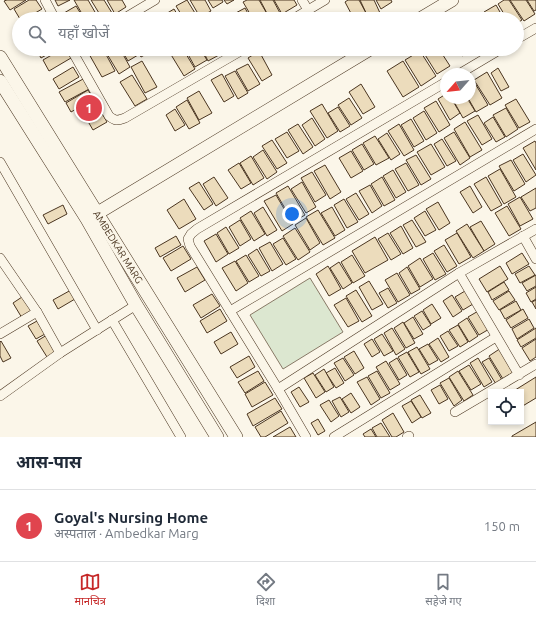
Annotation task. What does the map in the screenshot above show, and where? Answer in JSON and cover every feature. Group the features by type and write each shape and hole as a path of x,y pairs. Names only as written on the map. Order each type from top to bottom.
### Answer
{"street":[{"path":"45,0 51,12"},
{"path":"135,12 155,0"},
{"path":"302,0 308,10"},
{"path":"305,12 325,0"},
{"path":"432,12 452,0"},
{"path":"524,35 536,28"},
{"path":"76,56 109,116 118,121 232,56"},
{"path":"93,216 358,56"},
{"path":"469,68 489,56"},
{"name":"AMBEDKAR MARG","path":"0,57 93,216 136,305 217,437"},
{"name":"AMBEDKAR MARG","path":"0,81 93,216 236,437"},
{"path":"306,437 278,388 190,246 188,239 197,229 440,86"},
{"path":"230,311 536,129"},
{"path":"0,162 97,330"},
{"path":"278,388 460,273 536,228"},
{"path":"523,236 536,259"},
{"path":"0,258 4,274 36,312 60,353"},
{"path":"460,273 519,375"},
{"path":"0,396 60,353 136,305"},
{"path":"0,334 36,312"},
{"path":"112,320 181,437"},
{"path":"334,437 496,337"},
{"path":"455,412 536,364"},
{"path":"0,400 9,391"}],"green space":[{"path":"310,278 343,332 283,369 250,315"}],"building":[{"path":"26,0 10,10 4,1"},
{"path":"29,0 36,0 42,9 37,12 16,12 14,9"},
{"path":"55,0 70,0 58,6"},
{"path":"74,0 88,0 95,12 81,12"},
{"path":"91,0 104,0 111,12 98,12"},
{"path":"107,0 122,0 126,7 118,12 114,12"},
{"path":"187,0 194,12 180,12 176,6"},
{"path":"190,0 205,0 211,11 197,12"},
{"path":"208,0 222,0 223,2 213,8"},
{"path":"224,0 234,0 227,4"},
{"path":"247,0 259,0 266,12 249,12 243,2"},
{"path":"260,0 273,0 279,12 266,12"},
{"path":"274,0 294,0 297,5 285,12 281,12"},
{"path":"348,0 359,0 365,12 350,12 345,2"},
{"path":"360,0 374,0 380,12 366,12"},
{"path":"376,0 391,0 392,2 381,9"},
{"path":"504,0 509,0 517,12 503,12 498,4"},
{"path":"510,0 526,0 535,14 524,21 524,12 518,12"},
{"path":"527,0 536,0 536,10 534,11"},
{"path":"496,5 500,12 484,12"},
{"path":"76,6 80,12 66,12"},
{"path":"245,8 247,12 238,12"},
{"path":"174,9 176,12 169,12"},
{"path":"50,56 70,56 71,58 49,71 43,60"},
{"path":"90,56 107,56 115,71 102,77"},
{"path":"108,56 124,56 130,67 119,74"},
{"path":"125,56 136,56 128,61"},
{"path":"172,56 187,56 195,69 184,76"},
{"path":"189,56 204,56 207,60 195,67"},
{"path":"206,56 217,56 208,61"},
{"path":"251,56 262,56 272,75 262,81 248,58"},
{"path":"412,56 423,56 436,76 421,86 405,60"},
{"path":"426,56 444,56 450,66 447,68 440,68 440,72 437,74"},
{"path":"142,61 157,87 145,93 131,67"},
{"path":"403,61 419,87 403,97 387,71"},
{"path":"248,64 260,84 248,91 236,70"},
{"path":"73,67 79,77 59,89 53,79"},
{"path":"498,68 509,87 501,91 491,73"},
{"path":"235,71 248,93 238,99 225,76"},
{"path":"487,72 502,98 490,105 476,83 476,79"},
{"path":"222,74 234,96 224,102 211,80"},
{"path":"132,75 147,99 135,106 120,82"},
{"path":"85,78 91,88 65,102 59,92"},
{"path":"361,84 375,107 363,114 349,92"},
{"path":"476,85 488,105 476,112 471,104 476,104"},
{"path":"88,90 94,99 71,112 66,103"},
{"path":"199,91 212,113 199,120 187,98"},
{"path":"349,98 362,118 351,125 338,105"},
{"path":"516,99 530,122 519,128 505,105"},
{"path":"95,100 99,108 84,117 79,109"},
{"path":"187,100 200,123 189,129 176,107"},
{"path":"436,101 450,125 439,132 424,108"},
{"path":"322,104 338,131 327,138 310,111"},
{"path":"441,104 455,104 460,113 450,120"},
{"path":"455,104 471,104 475,111 463,118"},
{"path":"338,107 350,126 340,132 328,113"},
{"path":"506,108 518,129 506,137 493,115"},
{"path":"175,109 185,125 175,131 166,115"},
{"path":"100,110 107,122 93,130 86,118"},
{"path":"424,111 437,133 426,140 413,118"},
{"path":"478,115 492,139 482,145 467,121"},
{"path":"493,117 505,137 496,142 484,123"},
{"path":"312,118 325,139 315,146 302,125"},
{"path":"411,119 424,141 414,147 401,125"},
{"path":"465,122 482,150 470,157 454,129"},
{"path":"298,124 313,147 303,154 288,130"},
{"path":"399,124 414,150 404,156 388,131"},
{"path":"287,132 299,151 287,158 275,139"},
{"path":"454,132 470,158 460,165 444,138"},
{"path":"387,133 400,154 391,160 378,139"},
{"path":"375,136 389,158 376,165 363,143"},
{"path":"442,139 456,161 447,166 434,144"},
{"path":"272,140 287,163 277,169 262,146"},
{"path":"535,141 536,143 536,170 523,148"},
{"path":"362,144 374,164 364,170 352,150"},
{"path":"431,144 445,167 431,175 417,152"},
{"path":"263,150 277,172 267,179 253,157"},
{"path":"351,151 363,171 351,178 339,158"},
{"path":"523,154 536,175 526,182 513,160"},
{"path":"416,155 431,179 421,185 406,160"},
{"path":"251,156 264,178 253,185 240,163"},
{"path":"511,160 525,184 514,191 499,166"},
{"path":"239,163 251,183 241,189 228,170"},
{"path":"406,163 419,185 408,191 395,169"},
{"path":"325,165 341,192 330,199 314,171"},
{"path":"500,169 516,197 504,204 488,176"},
{"path":"393,170 406,192 396,198 383,176"},
{"path":"312,172 326,195 315,202 301,178"},
{"path":"214,177 228,198 216,206 203,184"},
{"path":"382,177 395,200 384,206 371,184"},
{"path":"486,177 502,205 491,211 474,184"},
{"path":"199,182 213,204 204,210 189,188"},
{"path":"302,182 316,207 306,213 291,189"},
{"path":"370,185 382,206 372,213 359,191"},
{"path":"288,186 305,215 293,222 276,193"},
{"path":"470,186 482,207 473,213 460,192"},
{"path":"536,188 536,208 530,211 521,197"},
{"path":"356,193 369,214 359,220 346,199"},
{"path":"276,195 293,224 282,231 264,201"},
{"path":"520,197 533,219 520,226 508,204"},
{"path":"184,199 196,219 179,229 167,210"},
{"path":"344,199 358,222 347,228 334,205"},
{"path":"438,202 450,223 439,230 426,209"},
{"path":"63,205 67,214 48,224 43,215"},
{"path":"507,206 521,229 509,236 495,213"},
{"path":"263,207 277,230 267,236 254,213"},
{"path":"332,207 345,230 335,236 321,213"},
{"path":"318,210 335,238 323,245 306,217"},
{"path":"251,211 265,234 254,241 240,218"},
{"path":"425,211 436,230 425,236 414,218"},
{"path":"306,218 320,243 310,250 295,225"},
{"path":"240,220 251,239 240,246 229,227"},
{"path":"412,220 426,242 416,247 403,225"},
{"path":"481,221 495,244 484,251 470,227"},
{"path":"467,224 484,251 473,258 456,231"},
{"path":"401,226 413,248 403,254 390,233"},
{"path":"226,227 239,248 229,254 217,233"},
{"path":"295,228 310,252 298,260 283,236"},
{"path":"388,233 401,254 391,260 378,239"},
{"path":"457,233 471,257 459,264 445,240"},
{"path":"216,234 228,254 216,262 204,241"},
{"path":"176,236 181,245 160,257 155,248"},
{"path":"375,237 388,260 365,273 352,251"},
{"path":"283,238 296,259 286,265 273,244"},
{"path":"270,242 283,264 272,271 259,248"},
{"path":"444,245 457,266 447,272 434,251"},
{"path":"183,246 191,259 171,271 163,258"},
{"path":"257,249 270,271 261,276 248,255"},
{"path":"433,253 446,274 435,280 423,259"},
{"path":"522,253 529,264 512,274 506,263"},
{"path":"246,255 259,276 249,282 236,261"},
{"path":"352,255 365,276 353,283 341,262"},
{"path":"420,258 433,279 420,287 408,266"},
{"path":"235,261 248,283 236,291 222,268"},
{"path":"339,262 352,283 343,289 330,268"},
{"path":"328,266 341,289 329,296 316,274"},
{"path":"500,266 508,279 487,292 479,279"},
{"path":"529,266 535,275 520,283 515,274"},
{"path":"197,267 205,280 185,292 177,278"},
{"path":"407,267 420,289 411,294 399,273"},
{"path":"397,273 410,295 398,302 385,280"},
{"path":"536,275 536,286 527,291 522,283"},
{"path":"369,281 383,304 372,310 359,287"},
{"path":"504,282 509,290 492,300 488,292"},
{"path":"536,287 536,299 531,302 526,293"},
{"path":"388,288 397,303 388,308 379,293"},
{"path":"71,290 75,299 58,309 53,300"},
{"path":"356,290 372,316 362,322 346,296"},
{"path":"465,291 473,304 463,310 455,297"},
{"path":"509,291 515,300 499,310 493,301"},
{"path":"212,294 220,306 201,318 193,305"},
{"path":"452,295 462,311 453,317 443,301"},
{"path":"22,297 32,312 22,318 13,303"},
{"path":"346,298 359,321 348,327 334,305"},
{"path":"536,300 536,309 532,302"},
{"path":"516,301 521,310 505,319 500,310"},
{"path":"432,304 441,318 431,324 423,310"},
{"path":"220,309 227,321 207,333 200,321"},
{"path":"523,309 528,318 511,328 506,320"},
{"path":"480,310 491,328 479,335 468,317"},
{"path":"422,311 431,325 423,330 414,316"},
{"path":"413,317 423,334 414,339 404,323"},
{"path":"467,318 478,336 469,342 458,324"},
{"path":"529,319 534,328 517,339 512,329"},
{"path":"37,321 45,334 36,339 28,326"},
{"path":"403,322 415,343 406,348 394,328"},
{"path":"458,325 468,342 460,347 449,330"},
{"path":"392,328 405,349 396,355 384,333"},
{"path":"536,328 536,338 521,347 517,340"},
{"path":"448,331 458,346 449,351 440,336"},
{"path":"231,332 238,344 221,354 214,342"},
{"path":"382,334 393,351 384,356 374,339"},
{"path":"47,335 56,352 47,357 37,341"},
{"path":"438,338 449,357 441,362 429,344"},
{"path":"372,339 380,352 372,357 364,344"},
{"path":"536,339 536,357 530,361 522,348"},
{"path":"1,341 11,358 3,362 0,356"},
{"path":"428,344 438,360 429,365 419,349"},
{"path":"417,347 430,369 421,374 408,352"},
{"path":"501,348 515,371 503,379 489,356"},
{"path":"354,351 364,368 355,374 344,357"},
{"path":"407,352 419,372 410,377 398,357"},
{"path":"249,356 255,367 237,378 230,367"},
{"path":"343,358 354,375 345,381 334,363"},
{"path":"397,358 407,375 399,380 389,363"},
{"path":"478,358 492,382 484,387 470,363"},
{"path":"489,358 502,380 496,384 482,362"},
{"path":"386,361 400,384 390,390 376,367"},
{"path":"469,365 481,384 471,390 459,371"},
{"path":"335,368 344,383 336,388 326,373"},
{"path":"324,369 334,387 326,392 315,375"},
{"path":"258,371 264,381 245,393 238,382"},
{"path":"377,371 390,393 381,398 368,376"},
{"path":"458,371 473,395 464,401 449,377"},
{"path":"313,373 325,392 316,398 304,378"},
{"path":"367,377 380,399 371,405 357,382"},
{"path":"536,377 536,398 524,405 524,389 517,389"},
{"path":"449,378 462,400 454,406 440,383"},
{"path":"265,382 273,395 252,407 245,394"},
{"path":"440,385 448,399 439,404 431,390"},
{"path":"299,387 309,402 300,407 291,392"},
{"path":"351,393 360,407 351,413 342,399"},
{"path":"420,395 431,413 422,418 411,400"},
{"path":"340,397 349,412 341,417 332,401"},
{"path":"275,398 282,409 253,426 247,414"},
{"path":"329,400 339,416 331,422 320,405"},
{"path":"411,401 421,417 412,423 402,406"},
{"path":"281,411 288,423 265,437 261,437 255,427"},
{"path":"393,413 404,432 396,437 392,437 382,420"},
{"path":"318,419 325,431 318,435 311,423"},
{"path":"536,422 536,437 512,437 512,436"},
{"path":"381,423 390,437 377,437 372,428"},
{"path":"290,427 296,437 273,437"},
{"path":"371,429 376,437 365,437 363,434"}],"place":[{"name":"Goyal's Nursing Home","path":"89,108"}]}
